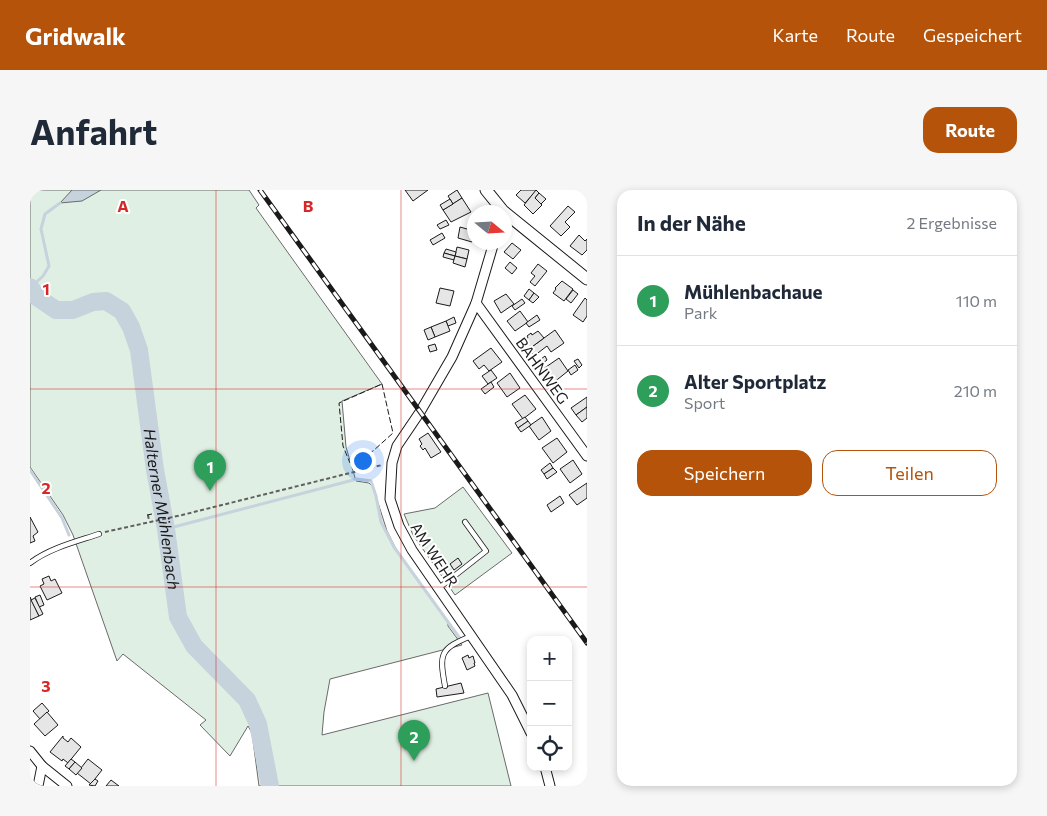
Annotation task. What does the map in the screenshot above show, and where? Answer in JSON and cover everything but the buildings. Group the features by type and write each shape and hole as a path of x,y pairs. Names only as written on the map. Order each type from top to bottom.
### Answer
{"street":[{"path":"486,190 498,205"},
{"path":"512,219 587,279"},
{"name":"AM WEHR","path":"492,250 476,303 452,357 420,412 397,446 392,463 390,499 399,526 412,550 512,695 528,726"},
{"name":"BAHNWEG","path":"476,303 587,456"},
{"path":"30,751 42,766 67,786"},
{"path":"38,786 42,766"},
{"path":"546,771 550,786"}],"lane":[{"path":"438,588 486,551 465,522"},
{"path":"30,563 61,546 99,534"},
{"path":"445,686 441,668 442,657 452,644 472,636"}],"path":[{"path":"99,534 392,463"},
{"path":"148,515 149,521"}],"green space":[{"path":"30,190 249,190 259,205 256,208 382,384 342,401 346,447 356,481 369,483 373,487 387,531 396,549 448,621 448,626 462,645 330,679 322,735 488,693 511,786 259,786 252,733 248,726 230,756 200,725 206,720 123,654 117,661 73,535 63,515 30,467"},
{"path":"463,487 512,553 455,595 413,535 404,514 435,508"}],"shaded area":[{"path":"72,190 101,190 82,201 60,203"}],"waterway":[{"path":"30,288 43,276 49,266 41,229 45,214 60,203"},
{"name":"Halterner Mühlenbach","path":"30,287 37,297 56,310 73,310 93,302 106,301 122,311 131,327 139,350 155,470 166,529 178,617 194,646 247,700 258,724 270,786"},
{"path":"30,470 62,518 69,535"},
{"path":"166,529 357,479 371,481 381,522 394,547 461,640"}],"railway":[{"path":"260,190 587,643"}],"fence":[{"path":"382,384 393,433 373,451 350,463 343,446 339,403 382,384"},
{"path":"147,515 152,514"}],"place":[{"name":"Mühlenbachaue","path":"210,491"},
{"name":"Alter Sportplatz","path":"414,761"}]}
